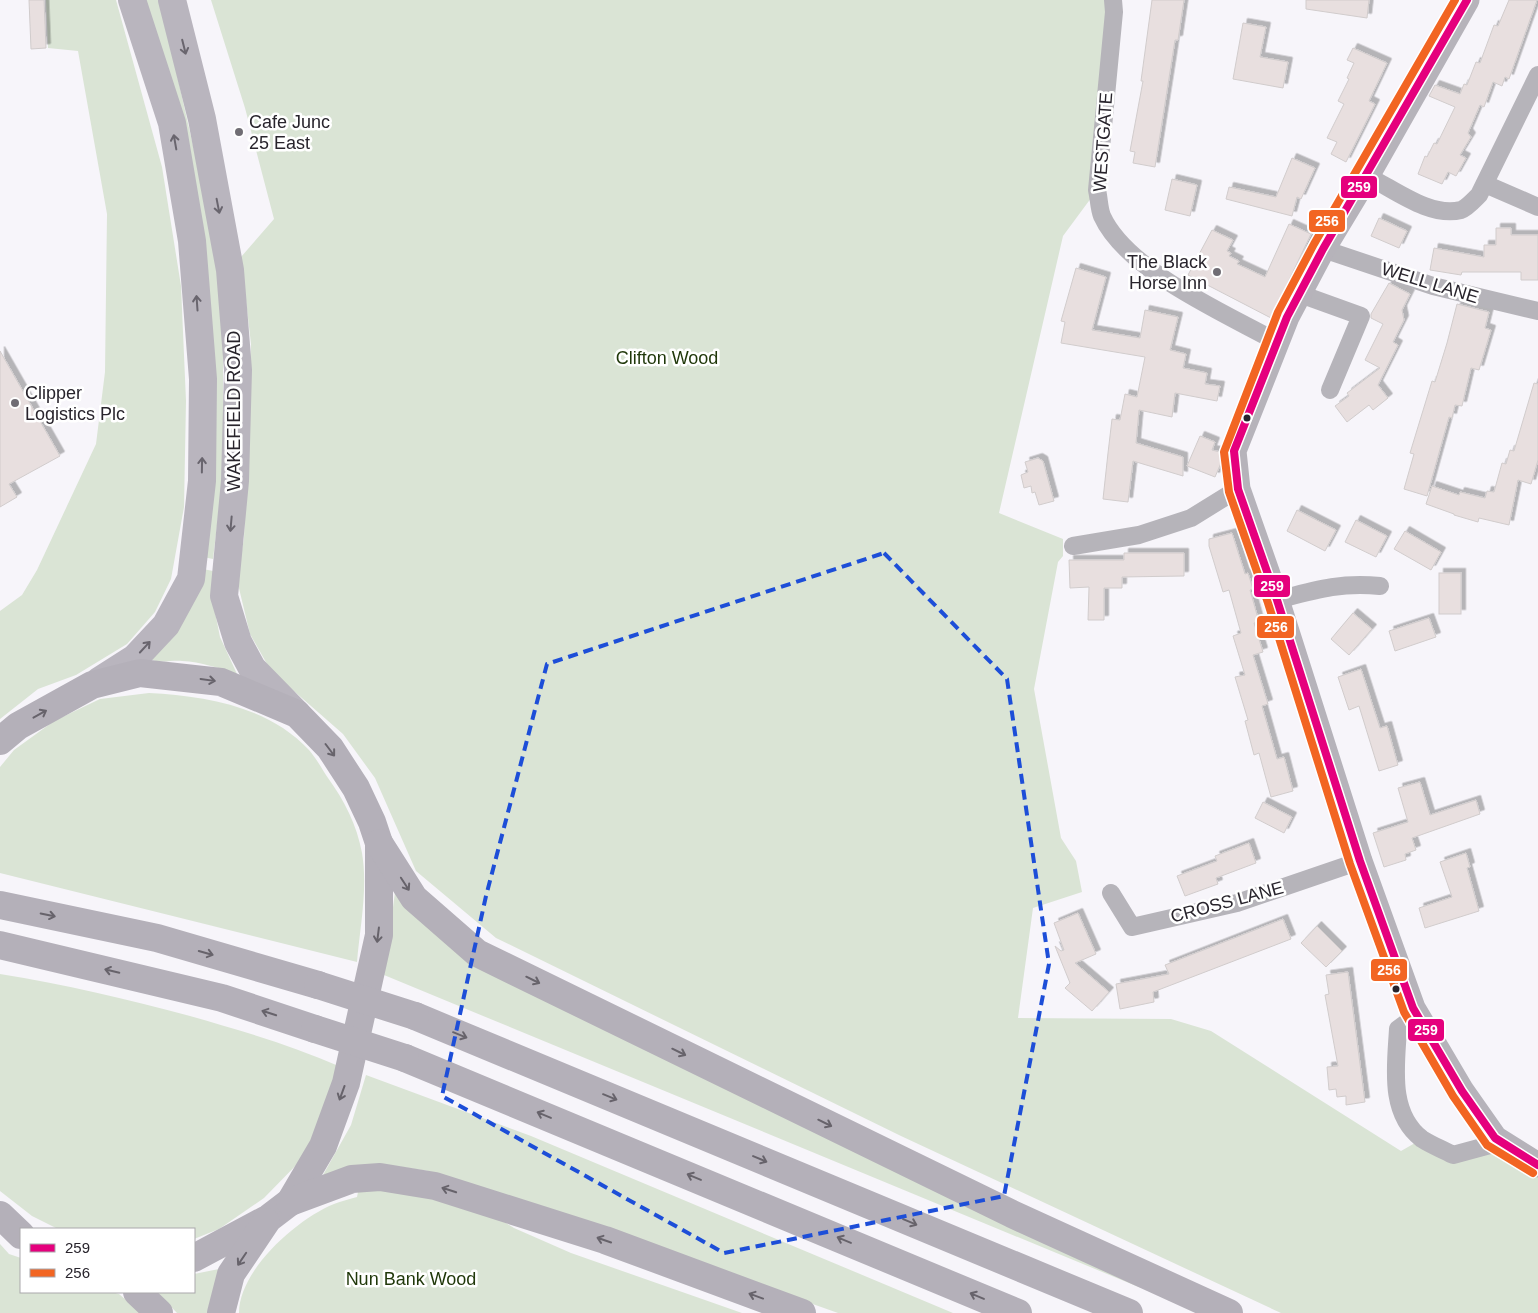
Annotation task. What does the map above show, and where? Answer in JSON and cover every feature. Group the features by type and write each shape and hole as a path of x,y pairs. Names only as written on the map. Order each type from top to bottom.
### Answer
{"highway":[{"path":"0,741 18,726 92,686 140,673 221,682 297,714 330,748 356,788 379,843 414,898 477,953 1003,1210 1229,1313"},
{"path":"221,1313 231,1274 279,1210 323,1146 346,1083 379,935 379,843"},
{"path":"0,905 156,938 318,985 415,1016 1129,1313"},
{"path":"0,945 222,998 406,1058 1018,1313"},
{"path":"195,1257 279,1210 352,1179 380,1177 436,1186 605,1240 802,1313"},
{"path":"0,1215 20,1234"},
{"path":"138,1293 159,1313"}],"main road":[{"name":"WAKEFIELD ROAD","path":"92,686 135,658 166,625 191,579 202,481 203,379 192,241 172,124 132,0"},
{"name":"WAKEFIELD ROAD","path":"172,0 202,119 230,270 238,370 235,481 224,596 238,642 252,668 297,714"}],"street":[{"name":"WESTGATE","path":"1113,0 1114,12 1097,190 1102,216 1128,252 1156,275 1277,342"},
{"path":"1467,0 1368,176 1323,249 1286,317 1234,451 1238,489 1277,600 1360,861 1417,1015 1462,1091 1496,1138 1538,1166"},
{"path":"1368,176 1423,205 1443,211 1463,210 1479,195 1538,75"},
{"path":"1485,184 1538,207"},
{"name":"WELL LANE","path":"1323,249 1433,286 1538,311"},
{"path":"1300,294 1361,316 1330,390"},
{"path":"1073,546 1139,535 1191,518 1238,489"},
{"path":"1277,600 1330,586 1356,584 1380,586"},
{"name":"CROSS LANE","path":"1111,893 1132,927 1237,903 1360,861"},
{"path":"1417,1015 1398,1029 1394,1086 1407,1120 1422,1138 1453,1155 1501,1142"}],"highlighted area":[{"path":"884,553 1007,679 1049,964 1004,1196 724,1253 442,1096 486,896 547,664"}],"green space":[{"path":"46,0 116,0 162,167 181,286 186,401 184,507 171,579 155,612 127,644 76,675 38,689 0,719 0,611 22,595 37,570 96,444 105,372 107,214 78,51 48,48"},
{"path":"144,0 160,0 214,238 223,323 223,476 213,559 203,557 211,467"},
{"name":"Clifton Wood","path":"211,0 1113,0 1097,190 1063,236 999,513 1063,539 1063,556 1058,562 1034,689 1061,838 1076,861 1082,892 1033,908 1018,1018 1171,1019 1211,1031 1401,1151 1422,1139 1453,1155 1503,1152 1538,1177 1538,1313 1281,1313 901,1136 496,938 416,871 375,778 343,734 271,671 250,634 237,580 244,538 251,344 241,257 274,219 245,108"},
{"path":"203,569 213,571 213,602 220,637 237,674 196,663 166,662 150,659"},
{"path":"149,693 192,697 235,706 255,713 293,735 312,753 344,804 360,843 364,866 364,880 357,962 0,873 0,767 14,750 54,721 100,699"},
{"path":"395,892 408,905 1141,1288 384,975"},
{"path":"0,974 95,992 190,1016 285,1045 341,1067 308,1153 264,1198 219,1229 195,1239 195,1228 56,1228 32,1216 0,1191"},
{"path":"366,1075 531,1136 953,1313 838,1313 515,1198 428,1171 395,1166 323,1175 351,1125"},
{"name":"Nun Bank Wood","path":"381,1190 432,1195 495,1216 514,1228 571,1253 742,1313 239,1313 242,1297 249,1280 259,1264 288,1234 319,1211 357,1197 358,1192"},
{"path":"0,1244 9,1254 20,1258 20,1293 116,1293 141,1313 0,1313"},
{"path":"219,1269 207,1313 177,1313 158,1293 195,1293 195,1274"}],"building":[{"path":"29,0 44,0 46,48 31,49"},
{"path":"1152,0 1184,0 1178,40 1175,40 1155,167 1133,163 1135,152 1130,151 1143,81 1141,81"},
{"path":"1306,0 1369,0 1367,18 1306,9"},
{"path":"1509,0 1537,0 1509,79 1505,77 1502,86 1493,82 1484,107 1480,105 1468,133 1471,137 1460,155 1466,158 1456,176 1448,172 1442,184 1418,174 1425,156 1427,157 1434,143 1437,144 1455,107 1429,96 1435,85 1460,94 1464,84 1467,85 1476,62 1480,63 1494,25 1498,26"},
{"path":"1243,23 1266,27 1260,57 1288,62 1283,88 1233,79"},
{"path":"1353,48 1387,63 1369,101 1375,104 1346,162 1331,154 1337,142 1327,138 1344,104 1338,101 1349,79 1347,78 1354,63 1347,60"},
{"path":"1292,158 1315,168 1301,199 1297,197 1292,216 1226,199 1229,187 1276,197"},
{"path":"1172,179 1197,185 1190,216 1165,210"},
{"path":"1379,218 1407,231 1399,248 1371,236"},
{"name":"The Black Horse Inn","path":"1289,224 1311,234 1271,318 1188,275 1212,230 1233,240 1227,251 1231,253 1229,256 1239,261 1237,264 1265,277"},
{"path":"1496,228 1511,228 1511,235 1538,235 1538,280 1521,280 1521,272 1462,272 1461,275 1430,270 1434,248 1484,257 1484,245 1496,245"},
{"path":"1076,268 1106,277 1092,330 1140,338 1145,310 1178,317 1170,350 1186,354 1183,368 1207,373 1205,384 1220,386 1217,401 1175,393 1172,417 1139,410 1136,443 1183,457 1183,476 1133,461 1128,502 1103,499 1108,453 1112,419 1120,420 1125,394 1137,397 1145,357 1061,343 1065,322 1061,321"},
{"path":"1389,283 1410,294 1402,310 1404,320 1393,342 1398,345 1378,385 1388,398 1373,410 1369,405 1347,422 1335,406 1349,396 1347,393 1380,368 1365,360 1383,324 1371,318 1371,314"},
{"path":"1457,304 1489,312 1485,328 1491,330 1479,370 1471,368 1462,406 1455,405 1452,418 1449,417 1427,496 1404,489 1414,454 1410,453 1432,381 1435,382"},
{"name":"Clipper Logistics Plc","path":"0,351 60,456 9,484 17,497 0,507"},
{"path":"1534,383 1538,384 1538,460 1531,484 1518,480 1509,525 1479,518 1478,522 1426,504 1432,486 1459,495 1460,492 1485,498 1487,491 1494,492 1502,463 1506,464 1510,450 1514,451"},
{"path":"1200,436 1215,442 1212,450 1220,452 1221,463 1215,477 1187,466"},
{"path":"1038,458 1043,461 1054,501 1039,505 1035,492 1032,493 1031,486 1024,488 1021,475 1028,472 1025,462"},
{"path":"1297,510 1336,530 1325,551 1287,531"},
{"path":"1356,520 1387,536 1376,557 1345,542"},
{"path":"1405,531 1441,552 1431,570 1394,549"},
{"path":"1232,533 1245,574 1248,573 1253,589 1250,590 1259,622 1254,623 1263,652 1253,655 1268,704 1262,706 1277,759 1284,757 1293,791 1271,797 1259,753 1254,755 1245,721 1248,720 1235,677 1245,675 1233,636 1241,633 1229,590 1223,592 1209,546 1209,539"},
{"path":"1124,553 1184,553 1184,576 1122,577 1122,588 1104,588 1104,620 1088,620 1089,587 1070,588 1069,560 1124,560"},
{"path":"1439,573 1461,573 1461,614 1439,614"},
{"path":"1353,613 1372,629 1349,655 1331,639"},
{"path":"1429,618 1436,637 1395,651 1389,631"},
{"path":"1361,669 1380,728 1387,726 1398,765 1379,771 1359,706 1349,710 1338,677"},
{"path":"1420,782 1430,815 1476,800 1480,814 1412,838 1416,850 1405,854 1406,860 1384,867 1373,833 1408,822 1398,788"},
{"path":"1263,802 1292,817 1284,833 1255,818"},
{"path":"1249,843 1256,863 1216,878 1218,884 1185,896 1177,876 1217,861 1215,856"},
{"path":"1466,853 1470,867 1467,868 1479,911 1425,928 1419,908 1452,897 1440,862"},
{"path":"1078,913 1096,954 1075,963 1109,992 1092,1011 1065,988 1070,983 1055,946 1061,951 1064,950 1054,923"},
{"path":"1283,919 1291,939 1153,992 1154,1002 1120,1009 1116,984 1169,974 1165,965"},
{"path":"1317,926 1342,951 1326,967 1301,943"},
{"path":"1348,972 1365,1102 1346,1105 1346,1096 1337,1097 1336,1089 1329,1090 1327,1067 1338,1066 1325,995 1329,994 1326,975"}],"transit line":[{"name":"256","path":"1455,0 1314,244 1278,312 1224,452 1229,492 1268,603 1350,864 1404,1012 1453,1096 1487,1145 1533,1173"},
{"name":"259","path":"1467,0 1323,249 1287,317 1234,451 1238,489 1277,600 1360,861 1413,1008 1462,1091 1495,1138 1538,1165"}],"place":[{"name":"Cafe Junc 25 East","path":"239,132"},
{"name":"The Black Horse Inn","path":"1217,272"},
{"name":"Clipper Logistics Plc","path":"15,403"}]}
